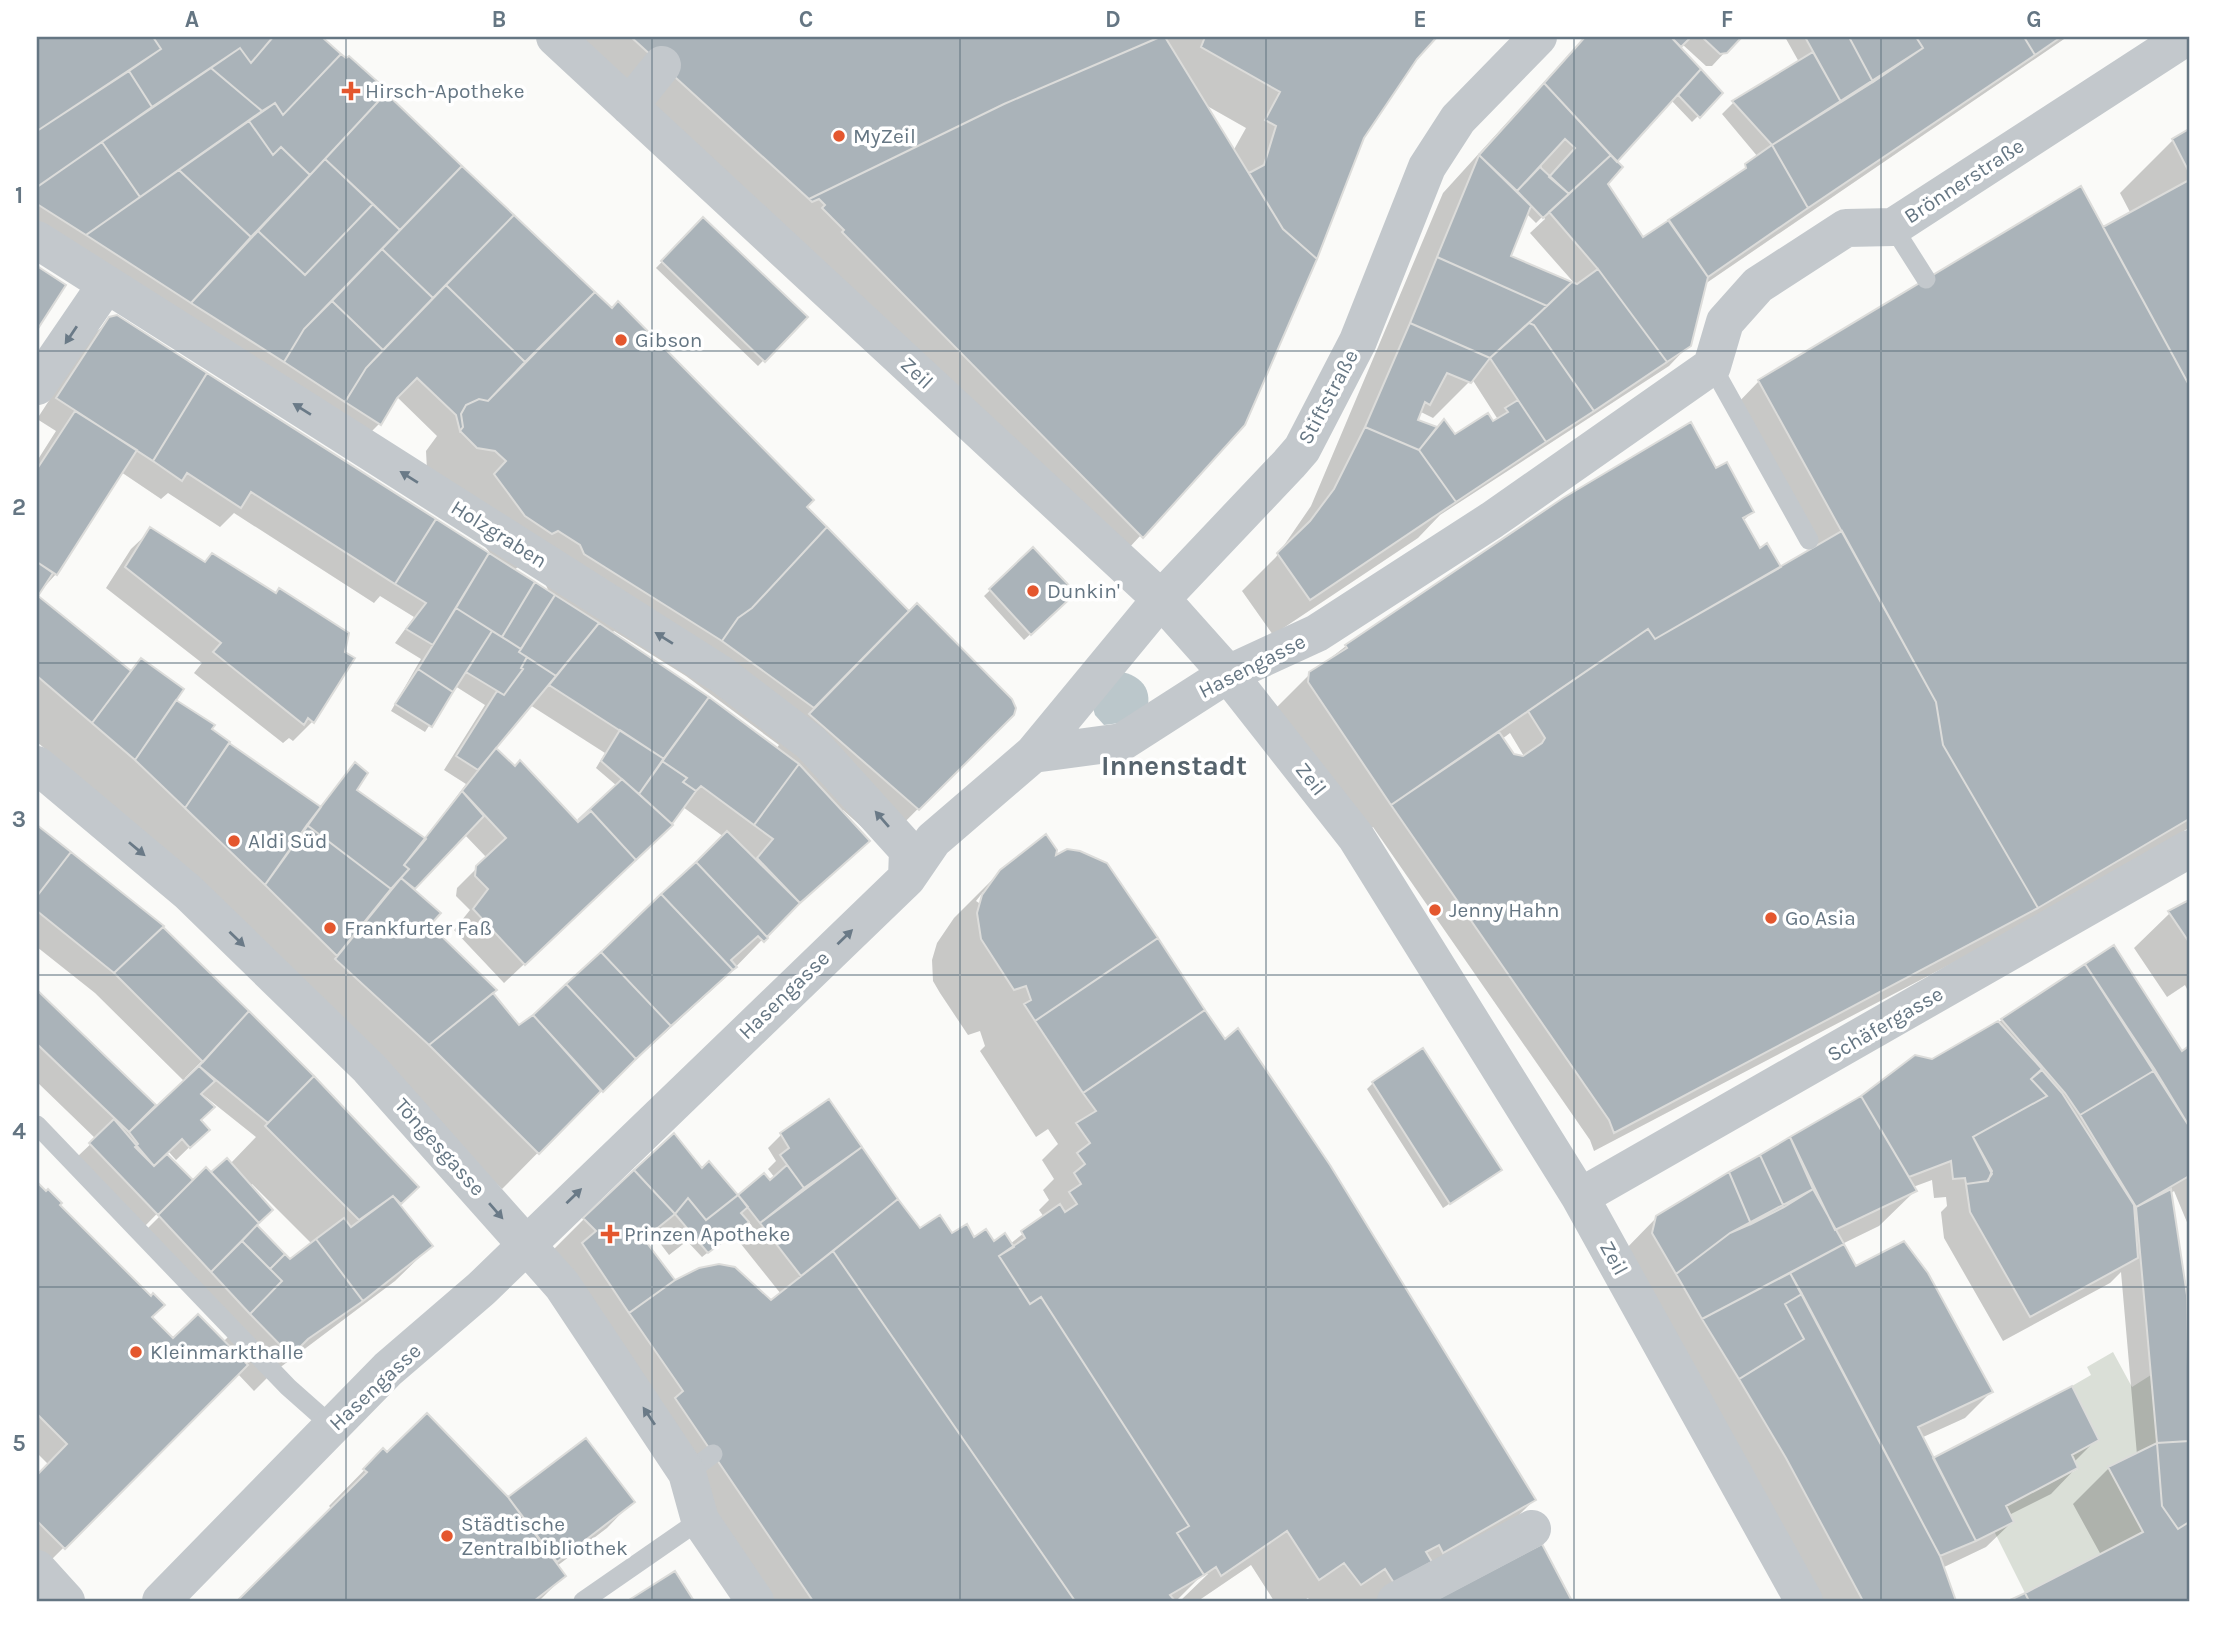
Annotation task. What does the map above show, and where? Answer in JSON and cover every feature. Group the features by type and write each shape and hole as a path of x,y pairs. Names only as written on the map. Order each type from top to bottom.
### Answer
{"street":[{"name":"Zeil","path":"555,37 1161,599 1228,674 1356,837 1580,1197 1804,1601"},
{"name":"Stiftstraße","path":"1033,754 1161,599 1302,449 1358,341 1427,167 1458,118 1538,37"},
{"name":"Brönnerstraße","path":"1712,366 1725,322 1758,285 1846,228 1893,228 2186,37"},
{"path":"629,106 662,65"},
{"name":"Holzgraben","path":"37,240 722,675 811,743 879,816 908,850 907,878"},
{"path":"37,386 106,285"},
{"name":"Hasengasse","path":"161,1601 388,1369 432,1334 907,878 933,840 1033,754 1122,742 1228,674 1317,633 1500,514 1712,366"},
{"name":"Töngesgasse","path":"37,765 188,892 350,1049 562,1285 700,1464 700,1520 755,1601"},
{"name":"Schäfergasse","path":"1580,1197 1751,1102 2189,849"},
{"path":"1396,1601 1532,1529"},
{"path":"37,1569 66,1601"}],"lane":[{"path":"1893,228 1926,279"},
{"path":"1712,366 1809,540"},
{"path":"37,1125 288,1387 332,1426"},
{"path":"583,1601 700,1520"}],"shaded area":[{"path":"1117,671 1141,681 1148,694 1147,711 1143,720 1104,725 1095,715 1091,701"},
{"path":"2113,1352 2132,1387 2151,1375 2157,1443 2108,1467 2143,1532 2025,1593 1994,1531 2006,1506 2078,1469 2072,1455 2099,1440 2072,1386 2091,1375 2087,1367"}],"building":[{"path":"37,37 153,37 161,49 37,131"},
{"path":"153,37 273,37 251,63 240,48 152,107 129,71 161,49"},
{"path":"273,37 322,37 341,54 283,115 275,103 262,111 211,68 240,48 251,63"},
{"name":"MyZeil","path":"631,37 1160,37 1004,104 809,199"},
{"path":"1165,37 1283,229 1317,259 1245,425 1143,538 842,232 844,230 822,208 825,205 819,199 812,202 809,199 1004,104"},
{"path":"1205,37 1437,37 1417,59 1364,138 1317,259 1283,229 1249,173 1264,165 1276,126 1265,120 1280,92 1201,47"},
{"path":"1585,37 1671,37 1701,69 1617,162 1544,83"},
{"path":"1671,37 1691,37 1681,47"},
{"path":"1702,37 1742,37 1727,53 1720,54"},
{"path":"1805,37 1849,37 1873,82 1841,102"},
{"path":"1849,37 1916,37 1923,48 1873,82"},
{"path":"1916,37 2024,37 2035,55 1808,208 1772,145 1923,48"},
{"path":"2024,37 2061,37 2035,55"},
{"path":"1813,52 1841,102 1772,145 1732,101"},
{"path":"341,54 346,58 349,56 388,91 310,175 281,147 273,155 249,121 275,103 283,115"},
{"path":"211,68 262,111 140,197 102,142"},
{"path":"1701,69 1723,93 1700,118 1678,95"},
{"path":"129,71 152,107 37,187 37,131"},
{"path":"1544,83 1611,155 1569,194 1549,177 1575,148 1565,139 1517,191 1479,155"},
{"path":"386,93 462,166 400,230 325,159"},
{"path":"249,121 273,155 281,147 310,175 251,237 179,170"},
{"path":"2189,129 2189,172 2172,139"},
{"path":"102,142 140,197 86,235 37,204 37,187"},
{"path":"1772,145 1808,208 1708,277 1668,220 1746,168 1745,164"},
{"path":"1479,155 1531,206 1511,256 1572,282 1547,306 1437,257"},
{"path":"1611,155 1623,167 1608,184 1643,237 1669,220 1708,277 1691,346 1667,362 1598,269 1549,212"},
{"path":"325,159 373,204 305,275 258,231"},
{"path":"462,166 514,215 433,298 382,249"},
{"path":"1540,167 1569,194 1543,218 1517,191"},
{"path":"179,170 251,237 191,303 86,235"},
{"path":"2189,180 2189,385 2103,227"},
{"path":"2081,186 2189,385 2189,819 2038,908 1943,745 1936,702 1758,380"},
{"path":"373,204 400,230 304,329 284,362 191,303 258,231 305,275"},
{"path":"514,215 595,292 525,362 446,285"},
{"path":"703,217 808,317 765,362 661,261"},
{"path":"382,249 433,298 383,350 332,301"},
{"path":"1437,257 1547,306 1490,358 1410,323"},
{"path":"37,266 66,285 37,330"},
{"path":"1598,269 1667,362 1594,411 1534,325 1529,323 1572,282 1577,284"},
{"path":"446,285 525,362 488,401 479,399 466,405 461,414 463,427 460,431 456,415 417,378 397,398 381,425 345,402 366,368"},
{"path":"595,292 612,308 618,301 814,500 807,507 827,527 752,608 738,618 722,641 584,554 580,545 558,531 552,534 525,516 494,474 506,461 495,451 477,448 460,431 463,427 461,414 466,405 479,399 488,401"},
{"path":"332,301 383,350 366,368 345,402 284,362 304,329"},
{"path":"117,315 207,373 153,461 56,398 109,317"},
{"path":"1410,323 1490,358 1471,383 1447,373 1430,405 1425,402 1418,420 1437,427 1419,450 1365,427"},
{"path":"1529,323 1534,325 1594,411 1546,442 1490,358"},
{"path":"207,373 436,519 395,584 251,492 241,508 187,473 182,481 153,461"},
{"path":"1518,400 1546,442 1456,502 1419,450 1444,419 1455,434 1488,413 1493,421 1508,412 1505,408"},
{"path":"75,411 137,450 57,575 37,562 37,469"},
{"path":"1691,422 1716,468 1727,462 1754,512 1743,518 1760,548 1767,543 1781,567 1655,639 1648,629 1391,805 1308,682 1309,672 1563,498"},
{"path":"1365,427 1419,450 1456,502 1310,600 1277,553 1310,521 1334,489"},
{"path":"436,519 489,553 433,645 406,629 426,603 395,584"},
{"path":"150,527 205,562 212,553 276,593 279,588 349,633 345,652 355,658 314,723 308,718 304,725 213,652 221,643 125,567"},
{"path":"827,527 909,611 814,708 722,641 738,618 752,608"},
{"path":"1842,531 1936,702 1943,745 2038,908 1614,1133 1609,1120 1391,805 1499,732 1514,754 1523,756 1545,738 1528,711 1648,629 1655,639"},
{"name":"Dunkin'","path":"1033,547 1076,593 1031,635 989,589"},
{"path":"489,553 535,582 502,637 456,608"},
{"path":"37,562 53,573 38,596 37,595"},
{"path":"535,582 555,595 521,649 502,637"},
{"path":"37,595 131,671 92,723 37,676"},
{"path":"555,595 599,623 556,676 519,652"},
{"path":"917,603 1012,699 1016,708 1014,715 919,810 809,714"},
{"path":"456,608 492,631 453,692 418,669"},
{"path":"599,623 709,697 664,759 549,685"},
{"path":"492,631 521,649 519,652 527,657 521,668 523,669 504,695 466,672"},
{"path":"527,657 556,676 478,770 456,756 497,691 504,695 523,669 521,668"},
{"path":"141,658 184,689 135,760 92,723"},
{"path":"418,669 453,692 432,727 395,704"},
{"path":"709,697 799,764 754,825 701,786 696,791 683,782 687,778 662,761"},
{"path":"176,700 215,725 212,729 230,742 185,808 135,760"},
{"path":"620,730 664,759 639,794 601,761"},
{"path":"229,743 321,807 265,885 185,808"},
{"path":"496,748 515,766 520,760 578,822 591,811 636,860 525,965 473,909 488,889 475,876 476,866 506,838 462,791"},
{"path":"662,761 687,778 683,782 696,791 672,824 639,794"},
{"path":"355,762 368,773 357,790 426,839 404,865 409,869 391,889 307,825"},
{"path":"799,764 870,841 800,903 757,858 773,839 754,825"},
{"path":"622,779 673,825 636,860 591,811 578,820"},
{"path":"462,791 484,816 415,889 401,878 409,869 404,865"},
{"path":"37,825 71,852 37,896"},
{"path":"307,825 391,889 337,956 265,885"},
{"path":"727,831 800,903 767,937 696,862"},
{"path":"1046,834 1057,850 1056,855 1067,849 1080,851 1107,863 1158,938 1035,1021 1024,1004 1031,1000 1026,986 1014,990 981,939 977,913 982,895 1000,870"},
{"path":"71,852 164,926 114,973 37,911 37,896"},
{"path":"696,862 768,938 764,942 758,936 731,960 737,967 733,970 661,894"},
{"path":"401,878 441,913 430,925 497,990 429,1045 335,959"},
{"path":"661,894 733,970 671,1026 601,952"},
{"path":"2189,900 2189,942 2168,911"},
{"path":"163,927 249,1011 203,1062 114,973"},
{"path":"1158,938 1205,1010 1083,1093 1035,1021"},
{"path":"2114,945 2182,1051 2189,1046 2189,1126 2085,964"},
{"path":"601,952 671,1026 636,1059 566,984"},
{"path":"2085,964 2155,1070 2080,1115 2065,1093 2001,1019"},
{"path":"566,984 636,1059 603,1092 533,1015"},
{"path":"37,990 156,1105 129,1132 37,1044"},
{"path":"493,993 519,1025 533,1015 601,1091 539,1154 429,1045"},
{"path":"1205,1010 1225,1039 1238,1028 1330,1165 1536,1500 1443,1553 1439,1545 1426,1552 1432,1562 1394,1583 1385,1569 1361,1585 1344,1563 1319,1580 1287,1531 1221,1576 1216,1567 1204,1575 1177,1533 1189,1526 1041,1297 1030,1304 999,1256 1025,1238 1021,1231 1060,1204 1065,1212 1077,1204 1069,1192 1081,1184 1074,1173 1085,1164 1077,1153 1090,1143 1076,1123 1096,1111 1083,1093"},
{"path":"249,1011 314,1076 268,1123 199,1066"},
{"path":"1998,1021 2042,1069 2031,1079 2047,1096 1973,1137 1992,1171 1988,1181 1966,1184 1965,1178 1953,1179 1951,1161 1909,1177 1861,1096 1915,1055 1932,1059"},
{"path":"1423,1048 1502,1170 1450,1204 1372,1082"},
{"path":"199,1066 215,1081 201,1094 215,1107 201,1120 210,1130 190,1148 182,1139 154,1166 135,1147 138,1144 129,1132"},
{"path":"2042,1070 2062,1093 2134,1205 2138,1258 2030,1317 1970,1212 1966,1184 1987,1181 1992,1174 1973,1137 2047,1096 2031,1079"},
{"path":"2155,1070 2189,1126 2189,1176 2136,1207 2080,1115"},
{"path":"314,1076 419,1187 401,1204 393,1196 359,1220 265,1126"},
{"path":"1861,1096 1917,1191 1835,1230 1790,1137"},
{"path":"829,1099 862,1147 804,1188 780,1155 789,1148 780,1133"},
{"path":"114,1119 154,1166 167,1154 193,1180 158,1215 89,1143"},
{"path":"674,1133 702,1168 709,1161 738,1195 706,1220 688,1198 675,1214 634,1170"},
{"path":"1790,1137 1813,1189 1784,1207 1760,1155"},
{"path":"862,1147 898,1199 801,1276 760,1223"},
{"path":"1760,1155 1784,1207 1751,1224 1729,1172"},
{"path":"227,1158 273,1210 259,1223 211,1172"},
{"path":"787,1165 804,1188 760,1223 738,1195 764,1173 770,1180"},
{"path":"206,1167 259,1223 211,1272 158,1215"},
{"path":"634,1170 675,1214 644,1239 675,1280 629,1313 582,1243 596,1231 583,1218"},
{"path":"1729,1172 1751,1224 1730,1233 1676,1274 1652,1233 1656,1216"},
{"name":"Kleinmarkthalle","path":"37,1182 62,1203 60,1205 151,1296 153,1293 165,1305 152,1317 173,1338 198,1314 248,1365 65,1549 37,1521 37,1475 67,1444 37,1414"},
{"path":"1813,1189 1844,1244 1702,1319 1676,1274 1730,1233"},
{"path":"2171,1189 2187,1295 2189,1441 2157,1443 2136,1207"},
{"path":"738,1195 748,1207 741,1213 749,1222 708,1253 675,1214 688,1198 706,1220"},
{"path":"393,1196 433,1246 363,1301 316,1239 344,1218 351,1227"},
{"path":"898,1199 920,1228 940,1215 952,1233 967,1224 974,1237 986,1229 994,1241 1005,1233 1014,1247 999,1256 1030,1304 1041,1297 1189,1526 1177,1533 1204,1575 1170,1595 1175,1601 1075,1601 833,1251"},
{"path":"257,1225 285,1254 270,1269 242,1241"},
{"path":"316,1239 363,1301 308,1339 291,1356 250,1314 282,1281 270,1269 285,1254 290,1259"},
{"path":"242,1241 282,1281 250,1314 211,1272"},
{"path":"1904,1241 1928,1273 1993,1392 1918,1427 1976,1541 1940,1556 1790,1273 1844,1244 1856,1266"},
{"path":"833,1251 1075,1601 813,1601 675,1398 683,1391 629,1313 675,1280 699,1268 719,1264 735,1267 771,1300"},
{"path":"1790,1273 1802,1294 1785,1304 1804,1339 1739,1379 1702,1319"},
{"path":"1802,1294 1940,1556 1956,1601 1863,1601 1786,1458 1739,1379 1804,1339 1785,1304"},
{"path":"2072,1386 2099,1440 2072,1455 2078,1468 2006,1506 2014,1522 1976,1541 1933,1458"},
{"path":"427,1413 508,1497 566,1576 534,1601 237,1601 367,1472 363,1469 383,1448 387,1452"},
{"path":"586,1438 635,1502 557,1562 508,1497"},
{"path":"2189,1441 2189,1522 2178,1529 2162,1506 2157,1443"},
{"path":"2157,1443 2162,1506 2178,1529 2189,1522 2189,1601 2029,1601 2025,1593 2143,1532 2108,1467"},
{"path":"1542,1544 1572,1601 1433,1601"},
{"path":"675,1571 694,1601 629,1601 629,1600"},
{"path":"2025,1593 2029,1601 2008,1601"}],"place":[{"name":"Hirsch-Apotheke","path":"351,91"},
{"name":"MyZeil","path":"839,136"},
{"name":"Gibson","path":"621,340"},
{"name":"Dunkin'","path":"1033,591"},
{"name":"Aldi Süd","path":"234,841"},
{"name":"Jenny Hahn","path":"1435,910"},
{"name":"Go Asia","path":"1771,918"},
{"name":"Frankfurter Faß","path":"330,928"},
{"name":"Prinzen Apotheke","path":"610,1234"},
{"name":"Kleinmarkthalle","path":"136,1352"},
{"name":"Städtische Zentralbibliothek","path":"447,1536"}],"district":[{"name":"Innenstadt","path":"1174,765"}]}
